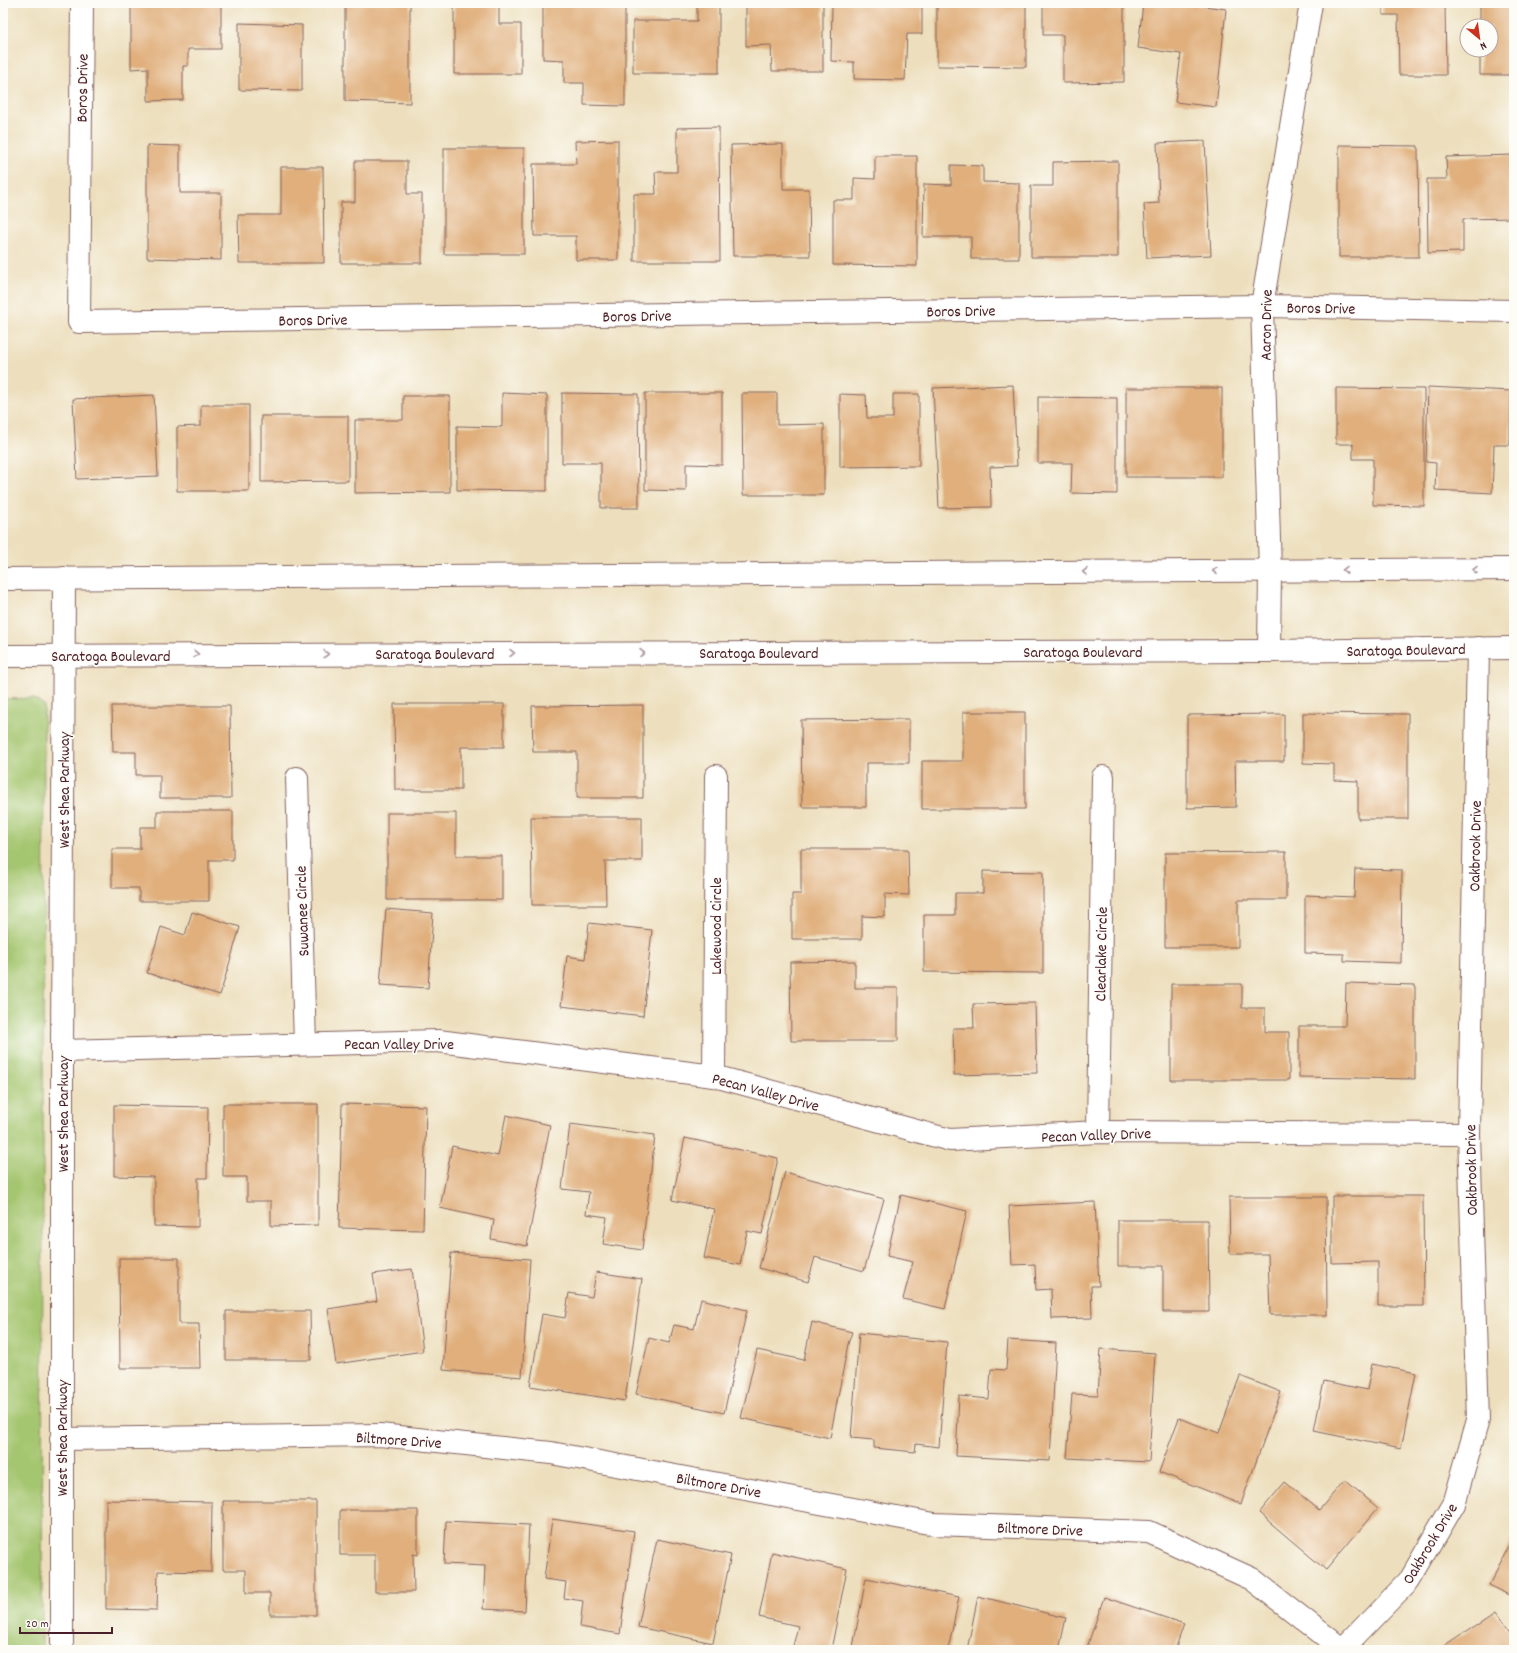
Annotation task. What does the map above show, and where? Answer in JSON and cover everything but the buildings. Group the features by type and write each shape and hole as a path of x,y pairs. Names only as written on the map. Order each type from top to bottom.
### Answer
{"street":[{"name":"Boros Drive","path":"82,3 79,322 1262,306 1514,311"},
{"name":"Aaron Drive","path":"1269,651 1270,570 1262,306 1311,3"},
{"path":"3,579 1514,569"},
{"name":"West Shea Parkway","path":"62,1650 61,1439 64,578"},
{"name":"Oakbrook Drive","path":"1343,1650 1409,1581 1454,1504 1478,1420 1469,1134 1478,648"},
{"name":"Saratoga Boulevard","path":"3,656 1269,651 1514,648"},
{"name":"Lakewood Circle","path":"714,1076 716,776"},
{"name":"Clearlake Circle","path":"1098,1132 1103,777"},
{"name":"Suwanee Circle","path":"297,778 305,1044"},
{"name":"Pecan Valley Drive","path":"62,1051 438,1041 714,1076 950,1140 1098,1132 1469,1134"},
{"name":"Biltmore Drive","path":"61,1439 380,1435 551,1453 934,1524 1149,1532 1252,1579 1343,1650"}],"green space":[{"path":"33,698 44,705 42,1650 3,1650 3,699"}]}
